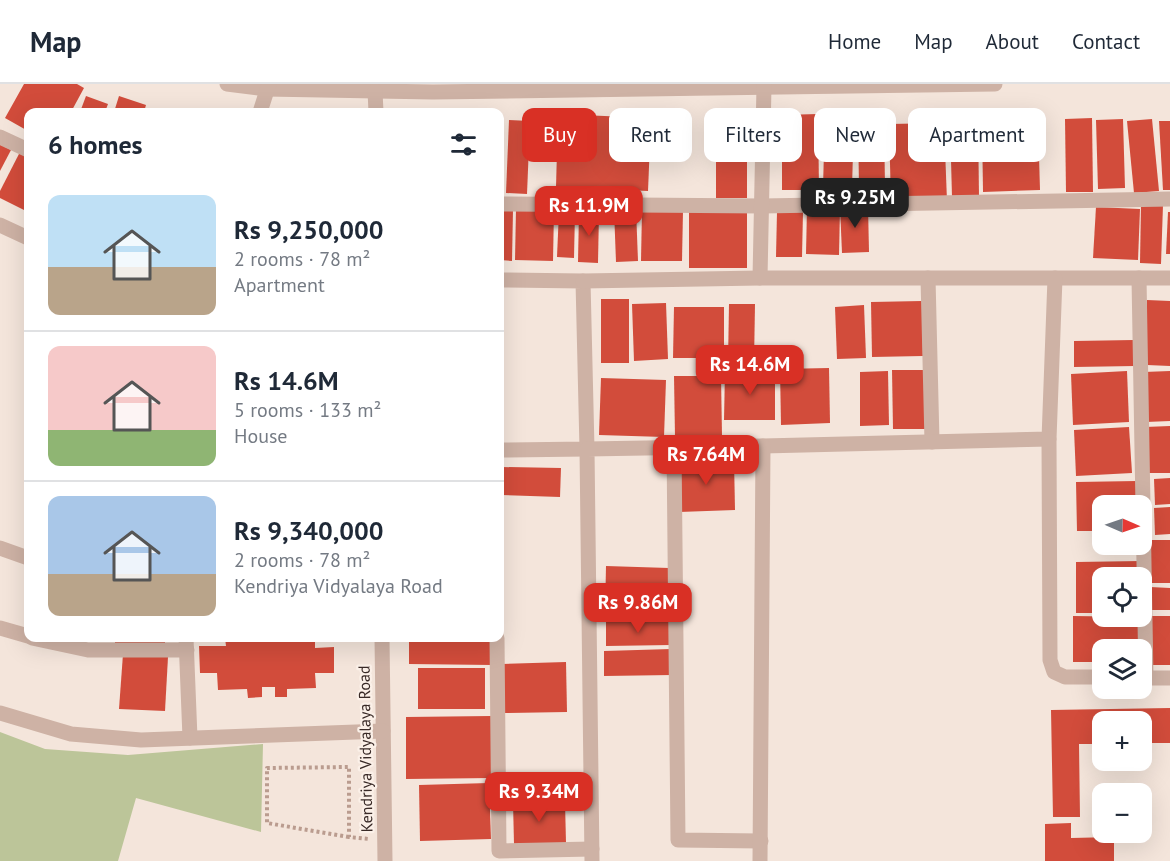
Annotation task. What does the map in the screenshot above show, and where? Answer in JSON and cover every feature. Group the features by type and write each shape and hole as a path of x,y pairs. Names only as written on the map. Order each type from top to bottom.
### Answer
{"street":[{"path":"227,84 375,91 515,87 994,84"},
{"path":"261,108 267,86"},
{"path":"760,278 764,87"},
{"path":"375,91 376,108"},
{"path":"0,137 24,148"},
{"path":"504,204 762,207 1170,199"},
{"path":"0,225 24,236"},
{"path":"928,278 932,442"},
{"path":"1055,278 1049,439 1050,660 1054,672 1065,677 1092,677"},
{"path":"1139,278 1144,639"},
{"path":"504,280 1170,278"},
{"path":"497,642 499,851 592,855 583,281"},
{"path":"504,450 1049,439"},
{"path":"760,861 763,446"},
{"path":"674,447 678,840 760,841"},
{"path":"0,548 24,557"},
{"path":"0,628 24,635"},
{"path":"52,642 88,650 187,644 190,738"},
{"name":"Kendriya Vidyalaya Road","path":"382,642 385,861"},
{"path":"1152,678 1170,678"},
{"path":"0,713 71,734 141,740 383,731"}],"path":[{"path":"349,837 349,767 267,768 267,823 349,837 384,841"}],"green space":[{"path":"0,732 45,749 128,755 263,744 261,832 136,798 118,861 0,861"}],"building":[{"path":"24,84 77,84 84,88 73,108 24,108 24,129 5,118"},
{"path":"86,96 108,104 106,108 82,108"},
{"path":"119,96 146,105 145,108 115,108"},
{"path":"802,114 814,114 814,162 819,162 819,190 782,190 782,162 802,162"},
{"path":"597,116 609,116 609,162 649,162 648,191 556,187 557,162 597,162"},
{"path":"1092,118 1093,192 1066,192 1065,119"},
{"path":"1123,119 1125,188 1098,189 1096,120"},
{"path":"1152,119 1159,191 1134,193 1127,121"},
{"path":"509,120 522,121 522,162 528,162 527,194 506,193"},
{"path":"1159,121 1170,121 1170,190 1163,190"},
{"path":"896,124 908,124 908,162 946,162 947,201 891,203 890,162 896,162"},
{"path":"0,144 11,150 0,171"},
{"path":"21,150 24,151 24,210 0,198 0,191"},
{"path":"716,162 747,162 747,198 716,198"},
{"path":"824,162 853,162 852,188 823,187"},
{"path":"859,162 885,162 885,187 859,187"},
{"path":"951,162 979,162 979,197 952,197"},
{"path":"983,162 1039,162 1040,190 983,192"},
{"path":"1141,205 1163,205 1161,264 1140,263"},
{"path":"868,206 869,252 842,253 840,207"},
{"path":"1096,207 1140,209 1138,260 1093,258"},
{"path":"807,208 840,209 839,255 806,254"},
{"path":"516,209 554,210 553,261 515,260"},
{"path":"614,209 636,209 638,261 616,262"},
{"path":"504,210 513,210 512,261 504,260"},
{"path":"642,210 683,211 682,261 641,261"},
{"path":"559,211 575,212 574,258 557,257"},
{"path":"689,211 747,211 747,268 689,268"},
{"path":"579,212 599,212 598,263 578,262"},
{"path":"777,212 803,212 802,257 776,257"},
{"path":"1168,212 1170,212 1170,254 1166,254"},
{"path":"601,299 629,299 629,363 601,363"},
{"path":"1147,300 1170,301 1170,366 1147,365"},
{"path":"922,301 923,356 872,357 871,302"},
{"path":"666,303 668,359 634,361 632,304"},
{"path":"729,304 755,304 754,363 728,363"},
{"path":"864,305 866,358 837,359 835,307"},
{"path":"674,307 724,307 724,358 673,358"},
{"path":"1134,340 1135,366 1074,367 1074,341"},
{"path":"829,368 830,423 781,425 780,369"},
{"path":"892,370 927,370 927,429 893,429"},
{"path":"725,371 775,371 775,420 724,420"},
{"path":"888,371 889,425 860,426 860,372"},
{"path":"1127,371 1129,422 1073,425 1071,374"},
{"path":"1170,371 1170,421 1146,422 1144,372"},
{"path":"674,376 721,376 722,436 675,437"},
{"path":"601,378 666,380 664,437 599,435"},
{"path":"1170,426 1170,473 1146,473 1145,427"},
{"path":"1129,427 1132,473 1076,476 1074,430"},
{"path":"734,460 735,510 679,512 678,462"},
{"path":"504,467 561,468 560,497 504,495"},
{"path":"1170,478 1170,504 1155,505 1154,479"},
{"path":"1137,481 1137,495 1092,495 1092,531 1077,531 1076,482"},
{"path":"1170,507 1170,534 1155,535 1154,508"},
{"path":"1152,540 1170,540 1170,583 1152,583 1152,567 1147,567 1147,555 1152,555"},
{"path":"1141,561 1141,567 1092,567 1092,613 1076,613 1076,562"},
{"path":"606,566 669,568 668,615 605,613"},
{"path":"1152,587 1170,588 1170,610 1152,610"},
{"path":"1073,616 1092,616 1092,627 1142,627 1142,639 1092,639 1092,662 1073,662"},
{"path":"1152,616 1170,616 1170,665 1152,665 1152,639 1150,639"},
{"path":"670,621 671,645 606,646 606,622"},
{"path":"115,642 165,642 165,643"},
{"path":"226,642 315,642 315,648 334,647 334,673 315,673 316,688 287,689 287,697 275,697 275,687 262,687 262,697 248,698 247,689 218,690 217,673 200,673 199,646 226,646"},
{"path":"409,642 492,642 492,665 409,664"},
{"path":"671,649 672,675 604,676 604,651"},
{"path":"123,654 168,657 165,711 119,709"},
{"path":"566,662 567,712 503,713 502,664"},
{"path":"418,668 485,668 485,709 418,709"},
{"path":"1170,708 1170,743 1152,743 1152,711 1092,711 1092,744 1079,744 1080,817 1053,817 1051,710"},
{"path":"491,716 492,778 406,779 406,717"},
{"path":"489,783 491,839 420,841 419,785"},
{"path":"513,802 565,802 566,843 514,844"},
{"path":"1071,823 1071,838 1092,838 1092,843 1114,843 1114,861 1045,861 1045,824"}]}
